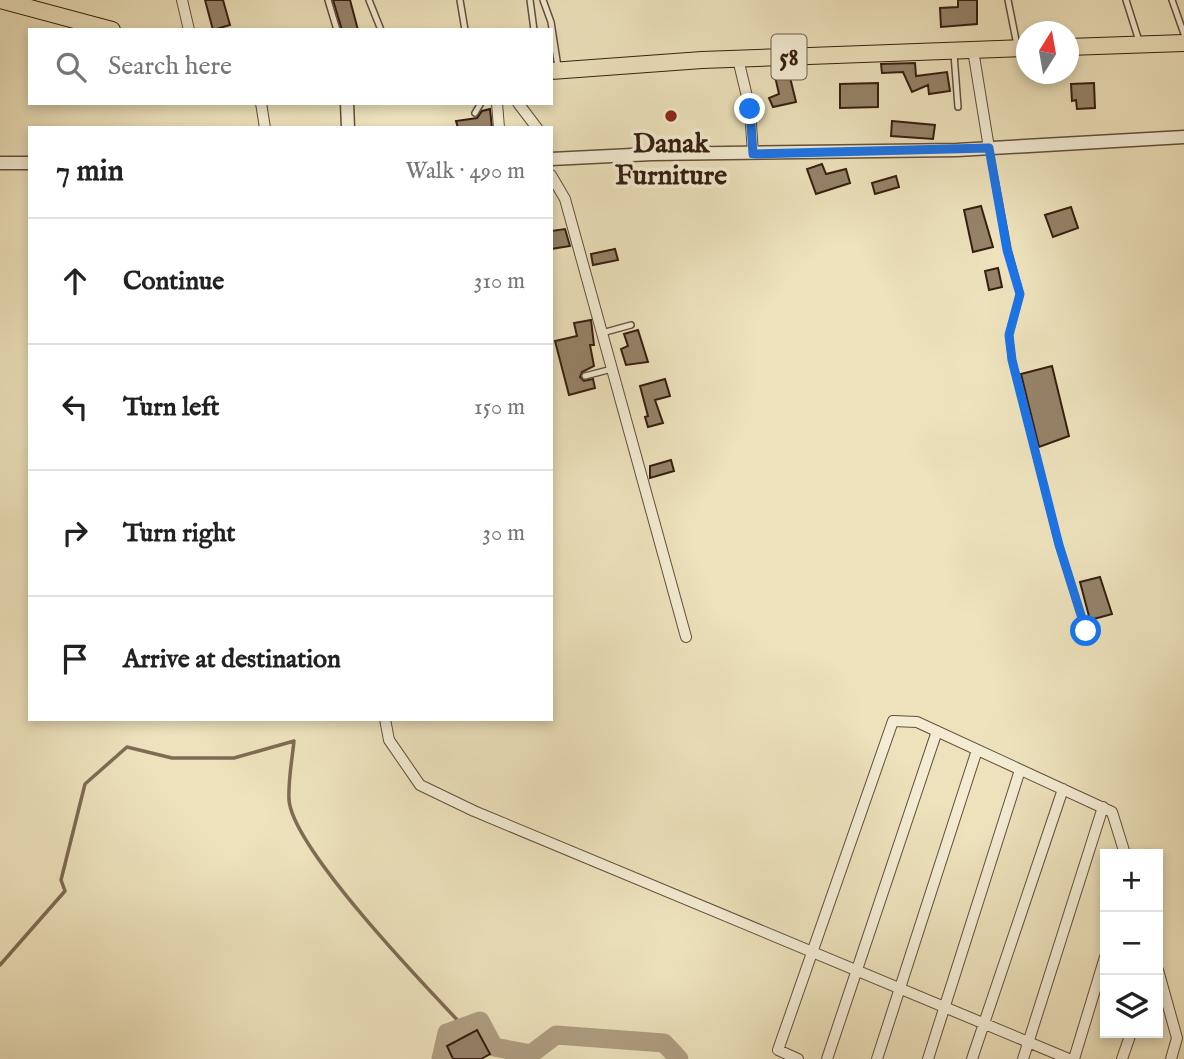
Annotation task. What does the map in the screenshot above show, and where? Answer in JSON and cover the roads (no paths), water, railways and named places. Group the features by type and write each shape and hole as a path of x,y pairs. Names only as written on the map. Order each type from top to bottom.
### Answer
{"highway":[{"path":"0,0 105,28"},
{"path":"1079,47 1184,43"},
{"name":"58","path":"555,71 738,59 1016,48"}],"street":[{"path":"183,0 189,28"},
{"path":"973,50 989,148"},
{"path":"738,59 750,109 753,154"},
{"path":"261,105 265,126"},
{"path":"346,105 348,126"},
{"path":"498,105 499,126"},
{"path":"520,105 535,126"},
{"path":"553,159 652,154 989,148 1184,137"},
{"path":"0,163 28,163"},
{"path":"553,178 565,199 686,637"},
{"path":"385,721 389,740 420,785 474,811 1072,1059 1100,972"},
{"path":"798,1059 778,1051 892,721 916,722 1104,807 1112,812 1123,849"},
{"path":"827,1059 937,732"},
{"path":"877,1059 977,750"},
{"path":"928,1059 1020,770"},
{"path":"972,1059 1063,789"},
{"path":"1023,1059 1104,807"},
{"path":"1159,975 1177,1038 1171,1059"},
{"path":"1122,1059 1128,1038"}],"lane":[{"path":"328,0 336,28"},
{"path":"369,0 380,28"},
{"path":"460,0 466,28"},
{"path":"530,0 534,28"},
{"path":"542,0 551,28"},
{"path":"1008,0 1016,27"},
{"path":"1126,0 1140,44"},
{"path":"1172,0 1184,34"},
{"path":"553,46 555,71"},
{"path":"954,50 958,107"},
{"path":"475,113 480,105"},
{"path":"989,148 1007,250 1020,294 1009,335 1012,360 1059,545 1086,631"},
{"path":"602,333 631,325"},
{"path":"585,376 612,369"}],"waterway":[{"path":"0,965 65,891 61,880 85,784 127,747 172,758 234,758 294,741 289,800 296,822 313,851 364,917 464,1027"},
{"path":"441,1059 447,1033 480,1021 494,1047 531,1054 556,1035 664,1043 679,1059"}],"place":[{"name":"Danak Furniture","path":"671,116"}]}
